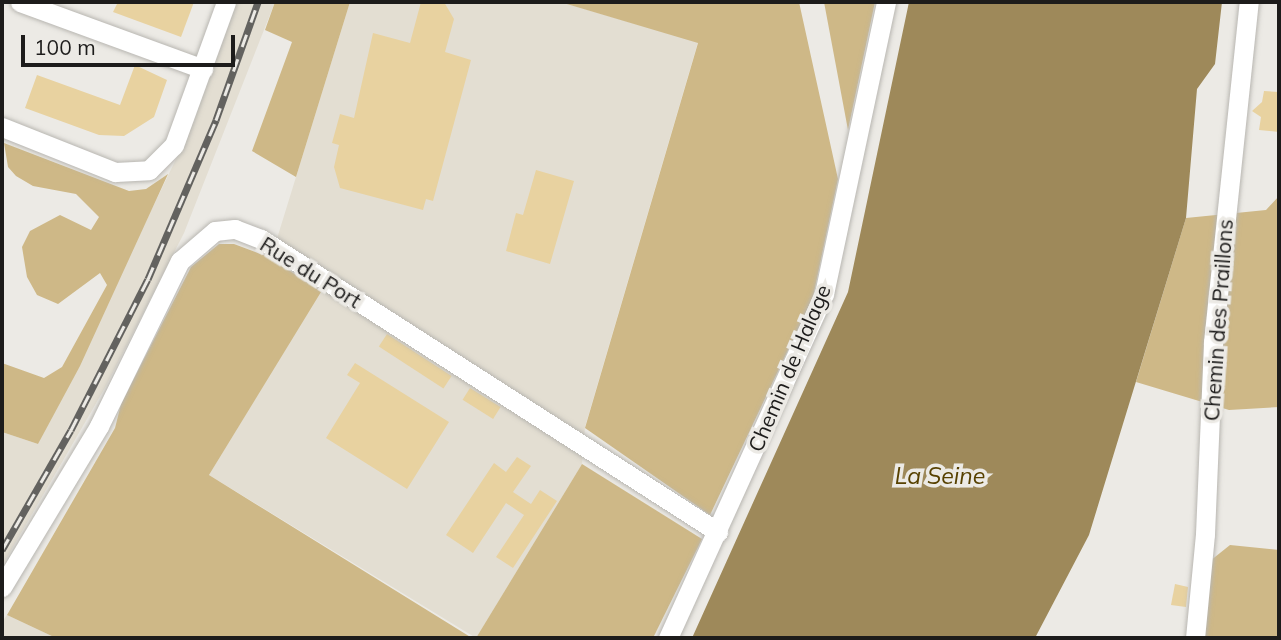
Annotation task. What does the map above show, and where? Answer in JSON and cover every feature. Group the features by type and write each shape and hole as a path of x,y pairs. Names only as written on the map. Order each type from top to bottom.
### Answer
{"street":[{"path":"20,2 203,69"},
{"path":"2,127 115,172 149,170 174,145 226,2"},
{"name":"Chemin de Halage","path":"668,638 824,294 886,2"},
{"name":"Chemin des Praillons","path":"1195,638 1205,534 1213,342 1249,2"},
{"name":"Rue du Port","path":"2,587 99,426 180,261 215,231 235,229 261,239 718,532"}],"shaded area":[{"path":"237,2 275,2 184,233 106,386 2,566 2,432 38,444 193,124"},
{"path":"275,2 350,2 296,177 252,151 292,42 265,30"},
{"path":"350,2 560,2 698,42 585,427 582,464 476,638 209,475 320,292 271,258"},
{"path":"560,2 799,2 838,179 813,297 710,515 585,428 698,43"},
{"path":"824,2 875,2 848,130"},
{"path":"4,143 129,191 146,189 168,174 80,366 38,444 2,432 2,363 44,378 62,367 107,285 100,273 58,304 37,295 27,277 22,247 30,231 60,215 91,230 99,217 76,194 33,186 16,176 8,167"},
{"path":"1279,196 1279,407 1229,410 1136,382 1186,218 1266,210"},
{"path":"219,244 234,244 271,258 321,292 209,475 472,638 56,638 7,615 115,428 121,404 191,267"},
{"path":"582,464 702,539 653,638 476,638"},
{"path":"1230,545 1279,550 1279,638 1199,638 1210,561"},
{"path":"7,615 56,638 2,638 2,622"}],"water":[{"name":"La Seine","path":"909,2 1222,2 1215,64 1197,89 1186,218 1089,535 1035,638 692,638 848,292"}],"building":[{"path":"118,2 194,2 181,37 113,12"},
{"path":"421,2 444,2 454,19 445,52 471,60 433,201 426,199 423,210 340,188 334,167 339,145 332,143 340,114 354,118 373,33 410,43"},
{"path":"135,65 167,80 154,117 124,136 99,135 25,108 37,75 120,105"},
{"path":"1264,91 1279,92 1279,132 1259,130 1261,117 1252,111 1262,102"},
{"path":"536,170 574,181 550,264 506,251 516,213 523,215"},
{"path":"387,334 452,376 443,389 379,347"},
{"path":"355,363 449,422 407,489 326,438 360,383 347,375"},
{"path":"470,388 501,407 493,419 463,400"},
{"path":"517,457 531,466 513,492 531,504 540,490 557,501 513,568 496,557 524,515 506,503 473,553 446,535 494,463 506,472"},
{"path":"1175,584 1188,587 1186,607 1171,605"}],"railway":[{"path":"2,550 71,430 148,279 216,120 258,2"}]}
